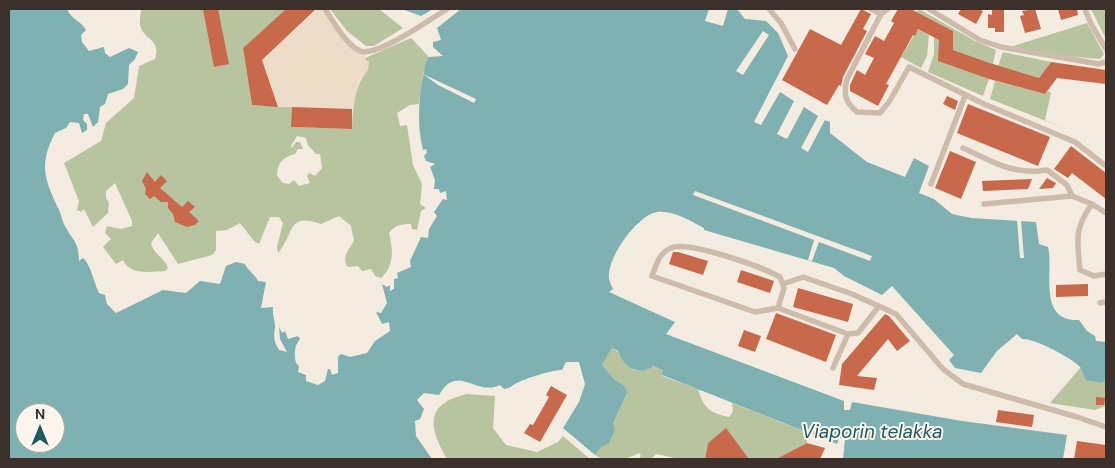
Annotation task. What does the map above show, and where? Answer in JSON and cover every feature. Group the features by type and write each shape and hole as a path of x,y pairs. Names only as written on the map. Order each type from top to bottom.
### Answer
{"lane":[{"path":"325,9 350,43 366,52 391,42 447,9"},
{"path":"769,9 782,23 795,49"},
{"path":"871,9 881,14"},
{"path":"888,9 881,14 847,79 844,91 849,106 857,112 880,112 889,102 909,67 966,96 1075,142 1106,166"},
{"path":"929,9 980,40 1001,48 1099,64 1106,62"},
{"path":"1085,9 1091,24 1106,49"},
{"path":"931,184 966,96"},
{"path":"962,148 1011,170 1030,173 1047,170 1067,185 1072,196"},
{"path":"984,204 1072,196 1092,204 1106,213"},
{"path":"1092,204 1079,223 1077,231 1080,270 1094,276 1106,274"},
{"path":"778,308 783,284 780,276 721,254 672,247 663,253 652,276 755,312 778,308 848,334 858,333 879,306"},
{"path":"783,284 803,277 816,280 896,314 944,369 962,384 1083,418 1106,427"},
{"path":"833,368 848,334"}],"green space":[{"path":"141,9 286,9 243,48 252,105 292,107 292,127 352,129 357,90 368,70 365,58 411,38 429,57 423,74 419,104 410,105 397,113 400,126 407,125 413,165 422,184 420,204 426,208 421,211 417,230 412,229 411,224 404,224 391,230 389,233 391,263 381,278 375,276 371,269 362,271 358,266 348,267 345,260 348,250 354,241 351,226 339,216 321,224 310,221 297,223 278,253 277,247 283,223 279,217 270,217 259,244 254,241 240,223 227,230 216,231 216,250 212,255 178,264 158,233 151,243 168,268 165,271 141,272 130,268 123,260 116,264 103,247 111,239 105,233 107,226 121,229 132,226 132,221 115,183 106,191 106,198 109,203 108,213 93,227 84,209 81,212 77,210 79,201 64,163 101,141 106,123 134,98 139,66 155,59 155,45 141,28","holes":["297,136 306,138 308,145 316,154 320,154 322,168 315,176 309,173 307,176 310,183 299,186 294,180 289,184 283,183 277,176 280,164 284,159 295,154 298,149 303,149 300,142 296,142 292,148 291,146"]},
{"path":"330,9 379,9 403,28 374,46 366,46 347,31"},
{"path":"919,9 975,41 996,50 993,64 953,50 953,31 917,12"},
{"path":"1091,9 1106,9 1106,39"},
{"path":"1087,23 1104,54 1100,59 1053,55 1013,46"},
{"path":"918,29 929,35 927,56 921,68 901,57"},
{"path":"934,37 939,40 939,61 989,79 983,96 928,72 934,54"},
{"path":"1003,52 1051,62 1039,78 998,66"},
{"path":"995,81 1045,94 1048,91 1051,93 1045,120 1064,128 990,99"},
{"path":"612,348 634,370 641,371 652,366 664,370 662,376 698,389 708,409 717,414 729,417 733,411 732,403 806,432 807,443 776,459 749,459 726,429 708,443 705,459 679,459 656,454 651,459 638,459 641,456 639,453 629,458 617,460 600,458 595,455 601,447 627,393 625,386 614,379 602,365"},
{"path":"1081,367 1087,380 1101,383 1106,380 1106,406 1095,410 1050,403"},
{"path":"467,394 495,396 493,428 506,445 537,452 558,442 563,436 590,459 447,459 436,437 434,418 443,404 453,398"}],"shaded area":[{"path":"318,9 327,12 351,43 366,52 365,60 369,61 368,70 359,81 352,109 278,107 262,60"}],"water":[{"name":"Viaporin telakka","path":"9,9 67,9 86,30 81,35 82,42 89,51 104,47 105,53 110,57 129,48 138,52 135,59 129,65 128,84 123,89 108,94 105,104 100,107 98,122 93,127 88,114 84,114 83,120 87,124 87,130 82,133 79,123 70,122 66,128 55,133 45,162 49,188 64,224 77,246 79,261 83,258 86,261 99,293 105,295 107,304 116,313 163,290 186,293 200,281 220,284 226,266 236,262 245,264 258,281 266,282 261,308 273,307 274,338 279,350 287,352 280,339 279,327 282,333 285,331 288,339 298,336 300,339 295,354 296,363 299,366 298,372 306,375 306,381 318,385 325,381 328,369 330,369 332,375 338,373 338,357 341,354 350,357 367,353 375,341 390,331 389,322 382,324 376,312 381,313 387,303 382,284 387,287 390,285 390,291 394,289 394,279 398,278 397,273 411,267 410,261 421,237 428,238 429,229 437,216 434,212 443,199 447,200 446,191 440,193 439,189 434,189 435,180 430,167 435,164 426,161 424,156 427,153 426,149 423,150 421,140 419,106 426,63 429,57 443,56 433,47 433,42 441,40 437,28 461,9 737,9 745,19 766,21 778,33 788,56 754,122 761,125 780,92 794,101 777,134 787,139 804,107 818,116 801,148 808,152 825,120 830,122 830,133 867,162 905,177 914,158 929,166 919,193 934,199 952,214 971,218 1036,222 1039,244 1048,247 1050,293 1052,304 1057,313 1066,318 1079,320 1087,331 1095,336 1096,341 1106,342 1106,380 1101,383 1086,380 1080,367 1060,353 1035,342 1022,339 1017,334 997,351 981,373 955,368 949,360 954,355 892,286 882,295 844,276 834,268 704,230 704,228 676,214 657,212 640,221 623,241 609,273 613,289 609,292 675,322 666,334 844,401 844,410 850,410 852,402 962,421 1067,435 1063,459 843,459 845,439 839,438 837,444 662,375 663,370 653,366 641,371 636,370 627,365 618,351 612,348 602,365 614,379 625,386 627,393 613,423 615,430 609,443 601,447 595,455 563,428 579,402 585,384 579,362 566,362 562,370 531,377 506,389 500,385 491,388 483,387 460,380 453,381 446,386 439,395 424,393 417,400 424,409 420,419 415,421 416,436 432,459 9,459"},
{"path":"402,9 433,9 421,16"}],"pier":[{"path":"709,9 728,9 723,26 705,21"},
{"path":"763,31 769,35 743,75 736,71"},
{"path":"423,74 476,99 474,103 438,85"},
{"path":"695,191 872,256 870,261 819,242 812,261 808,260 814,240 693,195"},
{"path":"1017,220 1021,220 1024,258 1020,258"}],"building":[{"path":"203,9 218,9 229,64 214,67"},
{"path":"286,9 316,9 262,60 278,107 252,105 243,48"},
{"path":"861,9 871,14 863,29 867,31 843,77 841,86 839,85 827,105 782,80 810,29 841,45"},
{"path":"898,9 911,9 953,31 953,50 1039,78 1051,62 1106,70 1106,84 1057,78 1045,94 989,79 938,61 939,40 918,29 886,84 889,85 878,106 850,91 850,85 857,70 865,75 874,58 865,54 875,36 884,41 894,23 891,21"},
{"path":"961,9 979,9 983,11 976,24 958,14"},
{"path":"992,9 1004,9 1004,32 995,32 995,28 988,28 988,14 992,15"},
{"path":"1035,9 1041,29 1025,33 1020,16 1024,15 1022,11"},
{"path":"1058,9 1077,9 1078,15 1061,20"},
{"path":"947,96 958,101 955,110 943,104"},
{"path":"968,104 1050,137 1038,166 957,133"},
{"path":"292,107 352,109 352,129 291,127"},
{"path":"1071,146 1106,173 1106,199 1072,173 1068,178 1054,169"},
{"path":"950,151 976,162 961,199 935,188"},
{"path":"147,172 155,182 161,175 167,181 160,188 182,207 188,201 195,207 189,212 199,221 195,225 187,227 175,222 173,214 168,208 168,202 161,202 154,196 150,199 145,194 146,189 142,181"},
{"path":"1047,178 1056,183 1053,188 1039,189"},
{"path":"1032,179 1028,189 983,191 982,181"},
{"path":"673,252 708,261 703,275 669,264"},
{"path":"741,270 774,281 770,293 737,282"},
{"path":"1088,284 1088,296 1056,297 1056,285"},
{"path":"798,288 853,304 848,322 793,307"},
{"path":"776,313 836,335 826,362 766,339"},
{"path":"885,314 889,316 910,341 897,351 888,339 857,376 877,378 874,390 839,385 842,364"},
{"path":"744,330 761,336 755,352 738,346"},
{"path":"551,386 567,395 540,442 524,433 530,424 533,425 549,397 546,395"},
{"path":"1096,397 1105,398 1104,405 1096,405"},
{"path":"998,410 1034,415 1032,427 996,422"},
{"path":"726,428 749,459 705,459 708,443"},
{"path":"1077,441 1106,445 1106,459 1074,459"},
{"path":"807,443 825,448 820,459 776,459"}]}
